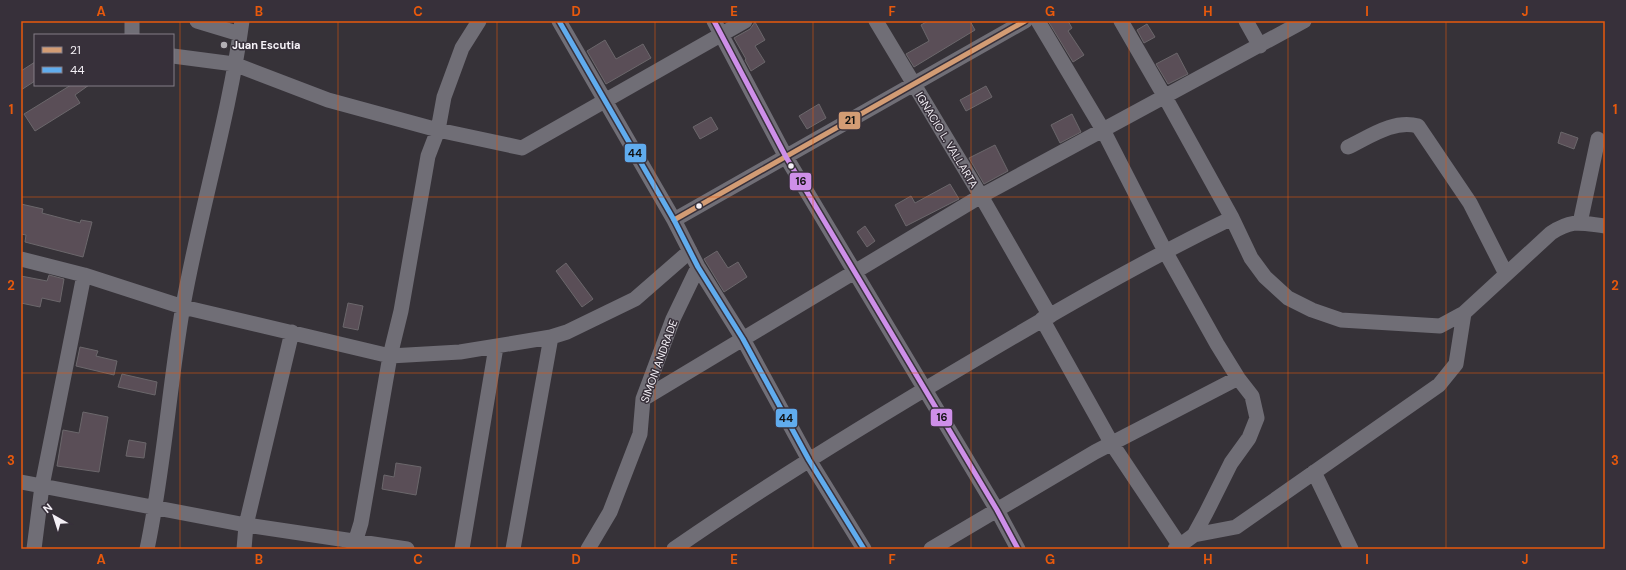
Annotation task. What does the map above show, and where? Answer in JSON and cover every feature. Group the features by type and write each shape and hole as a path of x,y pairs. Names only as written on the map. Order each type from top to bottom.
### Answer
{"street":[{"path":"132,34 133,21"},
{"path":"147,549 156,507 183,307 241,27 197,21"},
{"path":"355,545 361,522 390,356 401,311 428,156 438,130 444,97 462,48 479,21"},
{"path":"559,21 674,220 698,267 744,339 809,460 864,549"},
{"path":"714,21 786,157 997,510 1018,549"},
{"path":"174,56 234,64 328,100 438,130 522,148 606,102 665,65 745,21"},
{"name":"IGNACIO L. VALLARTA","path":"876,21 981,196 1112,444 1179,548"},
{"path":"674,220 1025,21"},
{"path":"1038,21 1102,130 1165,251 1238,378 1252,396 1257,418 1249,438 1231,463 1194,535 1179,548"},
{"path":"1121,21 1232,218 1251,258 1265,277 1288,298 1312,310 1341,320 1440,326 1464,313 1551,233 1565,224 1580,223 1605,226"},
{"path":"1246,21 1260,46"},
{"path":"643,399 981,196 1304,21"},
{"path":"1348,147 1388,128 1407,123 1418,126 1470,203 1506,274"},
{"path":"1580,223 1598,139"},
{"path":"674,549 809,460 1046,317 1165,251 1232,218"},
{"path":"21,259 84,275 183,307 390,356 460,352 551,337 567,332 635,299 690,251"},
{"name":"SIMON ANDRADE","path":"588,549 610,512 640,434 643,399 673,320 698,267"},
{"path":"34,549 42,486 84,275"},
{"path":"1194,535 1236,527 1439,385 1456,364 1464,313"},
{"path":"244,549 246,525 292,332"},
{"path":"513,549 551,337"},
{"path":"462,549 496,346"},
{"path":"931,549 1095,452 1238,378"},
{"path":"1314,472 1351,549"},
{"path":"21,482 355,545 407,549"}],"building":[{"path":"928,21 970,21 975,30 914,67 906,54 929,41 921,25"},
{"path":"1048,21 1068,21 1072,28 1068,31 1084,55 1073,62"},
{"path":"755,22 765,40 755,46 765,62 751,71 734,38 750,29"},
{"path":"1147,24 1155,37 1144,43 1137,30"},
{"path":"605,40 616,59 643,44 651,58 606,84 587,51"},
{"path":"1177,53 1188,74 1168,84 1156,64"},
{"path":"34,63 34,82 21,90 21,71"},
{"path":"69,86 88,86 75,95 80,103 35,131 24,114"},
{"path":"986,86 992,97 966,111 960,100"},
{"path":"819,104 826,118 807,129 799,116"},
{"path":"1072,114 1081,132 1060,143 1051,125"},
{"path":"711,117 718,129 700,139 693,127"},
{"path":"1561,132 1578,138 1574,149 1558,143"},
{"path":"995,145 1008,171 984,184 969,158"},
{"path":"950,184 959,199 906,226 895,205 911,196 915,203"},
{"path":"21,204 43,209 42,213 80,223 81,220 92,222 83,257 25,242 26,235 21,234"},
{"path":"865,226 875,241 867,247 857,232"},
{"path":"717,251 728,268 738,262 747,277 724,292 704,259"},
{"path":"566,263 593,299 582,307 556,271"},
{"path":"49,275 64,279 60,302 42,298 40,307 21,303 21,276 47,281"},
{"path":"348,303 363,306 358,330 343,327"},
{"path":"80,347 98,351 96,356 117,361 114,375 76,366"},
{"path":"122,374 157,382 155,395 118,387"},
{"path":"83,412 108,417 99,472 57,466 63,430 79,433"},
{"path":"129,440 146,443 144,458 126,456"},
{"path":"396,463 421,467 416,495 382,489 384,475 394,477"}],"transit line":[{"name":"44","path":"559,21 674,220 698,267 743,339 809,460 864,549"},
{"name":"16","path":"714,21 786,157 997,510 1018,549"},
{"name":"21","path":"674,220 1025,21"}],"place":[{"name":"Juan Escutia","path":"224,45"}]}
